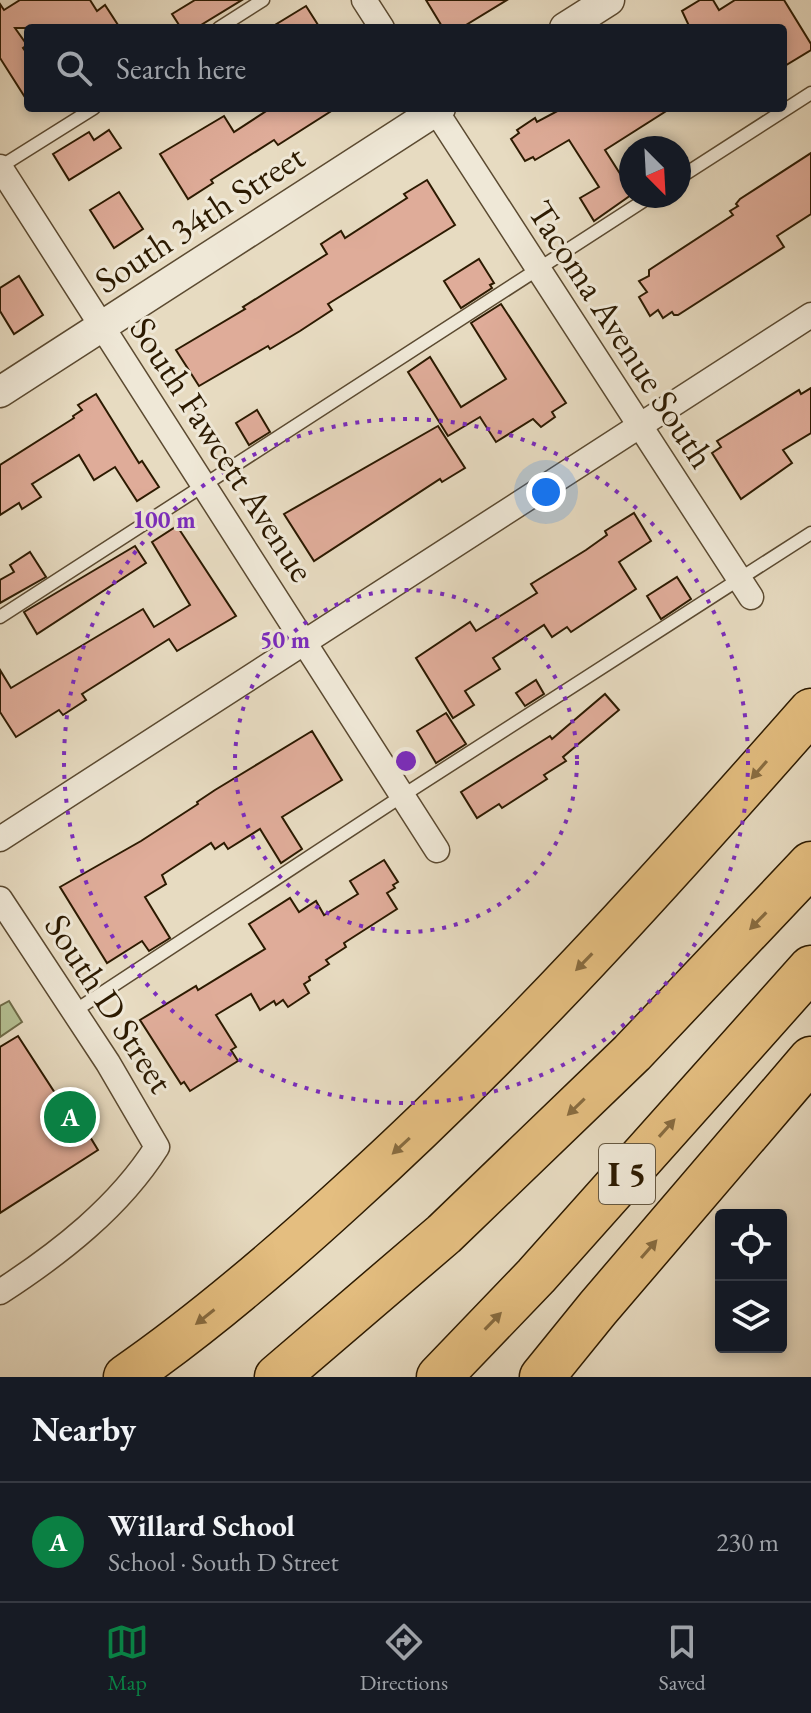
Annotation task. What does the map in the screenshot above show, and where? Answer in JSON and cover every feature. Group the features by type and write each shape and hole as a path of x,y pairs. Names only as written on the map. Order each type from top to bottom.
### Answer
{"highway":[{"path":"126,1377 258,1276 456,1095 652,891 811,711"},
{"name":"I 5","path":"277,1377 444,1234 632,1053 811,864"},
{"name":"I 5","path":"439,1377 536,1276 811,968"},
{"path":"542,1377 811,1059"},
{"name":"I 5","path":"322,1377 444,1234"},
{"path":"531,1377 598,1308"}],"street":[{"path":"364,0 379,24"},
{"path":"571,24 609,0"},
{"name":"South 34th Street","path":"0,392 432,112"},
{"name":"Tacoma Avenue South","path":"439,112 745,589"},
{"name":"South Fawcett Avenue","path":"0,167 437,850"},
{"path":"0,839 811,315"},
{"name":"South D Street","path":"0,899 108,1063 157,1147 140,1175 70,1243 0,1292"}],"lane":[{"path":"225,24 263,0"},
{"path":"787,108 811,93"},
{"path":"0,167 88,112"},
{"path":"691,170 781,112"},
{"path":"0,617 632,208"},
{"path":"73,1012 402,796 745,589 811,533"}],"green space":[{"path":"9,1001 22,1022 0,1037 0,1006"}],"building":[{"path":"20,0 90,0 97,11 105,5 117,24 24,24 24,28 15,28 24,41 24,96 0,58 0,4 4,10"},
{"path":"195,0 242,0 203,24 178,24 172,14"},
{"path":"426,0 507,0 468,24 441,24"},
{"path":"700,0 713,0 719,10 735,0 784,0 811,44 811,50 787,65 787,24 688,24 682,11"},
{"path":"306,6 317,24 277,24"},
{"path":"265,112 330,112 278,145 274,140 211,180 213,183 188,199 160,154 224,116 234,132"},
{"path":"556,112 665,112 627,136 619,136 619,141 605,150 619,172 619,203 594,221 580,198 599,187 569,140 535,160 533,157 525,161 511,139 519,133 517,130 535,118 537,122"},
{"path":"109,130 121,148 69,180 53,154 89,132 94,140"},
{"path":"811,153 811,214 777,236 784,247 678,315 672,312 663,318 658,310 650,316 639,297 647,292 639,281 649,276 649,270 733,215 730,211 738,206 736,204 740,199"},
{"path":"427,180 455,225 328,304 332,310 300,331 199,386 176,350 245,309 243,307 327,254 321,244 341,231 345,238 407,198 404,194"},
{"path":"119,192 143,229 114,248 90,210"},
{"path":"479,259 494,283 490,285 492,288 461,308 444,281"},
{"path":"19,276 43,315 14,334 0,311 0,288"},
{"path":"501,304 566,403 552,412 555,417 541,427 533,419 496,442 480,417 448,436 408,372 430,357 461,407 506,379 471,323"},
{"path":"811,388 811,433 783,450 792,463 741,499 712,453 721,447 717,441 799,390 801,394"},
{"path":"96,394 139,463 142,461 159,487 137,501 115,467 94,480 79,455 32,484 41,497 22,509 19,503 0,515 0,465 74,418 82,410 78,405"},
{"path":"257,410 270,432 249,445 236,423"},
{"path":"438,426 465,468 442,482 440,479 314,561 284,514"},
{"path":"634,513 651,541 619,562 636,589 571,632 567,627 552,637 544,625 493,658 500,669 465,691 474,705 453,718 416,658 470,622 476,631 537,593 531,584 586,550 607,535 605,531"},
{"path":"177,526 236,616 177,651 169,639 82,694 86,700 63,715 59,710 16,737 0,712 0,670 11,688 143,609 154,627 190,605 152,542"},
{"path":"135,546 146,563 37,634 24,612"},
{"path":"30,552 46,577 0,603 0,580 14,572 10,565"},
{"path":"677,577 691,599 661,619 647,596"},
{"path":"536,680 544,694 525,706 516,693"},
{"path":"605,694 619,710 563,757 566,761 544,775 547,779 502,808 499,804 477,818 461,792 550,736 552,739"},
{"path":"446,713 466,744 436,763 417,731"},
{"path":"312,731 342,780 282,817 302,849 281,863 260,829 228,849 224,843 215,849 211,843 162,875 166,884 145,897 170,938 149,951 142,941 107,963 60,887 141,841 215,790"},
{"path":"384,860 398,882 387,893 397,909 344,943 346,947 326,960 329,964 304,984 309,993 288,1007 283,1000 276,1005 274,1001 260,1010 251,994 216,1015 236,1047 231,1050 238,1061 190,1091 184,1082 181,1084 140,1020 196,986 198,990 265,949 249,924 290,898 299,912 316,901 324,915 358,894 350,881"},
{"path":"18,1036 57,1096 64,1094 98,1150 0,1213 0,1047"}],"place":[{"name":"Willard School","path":"70,1117"}]}
